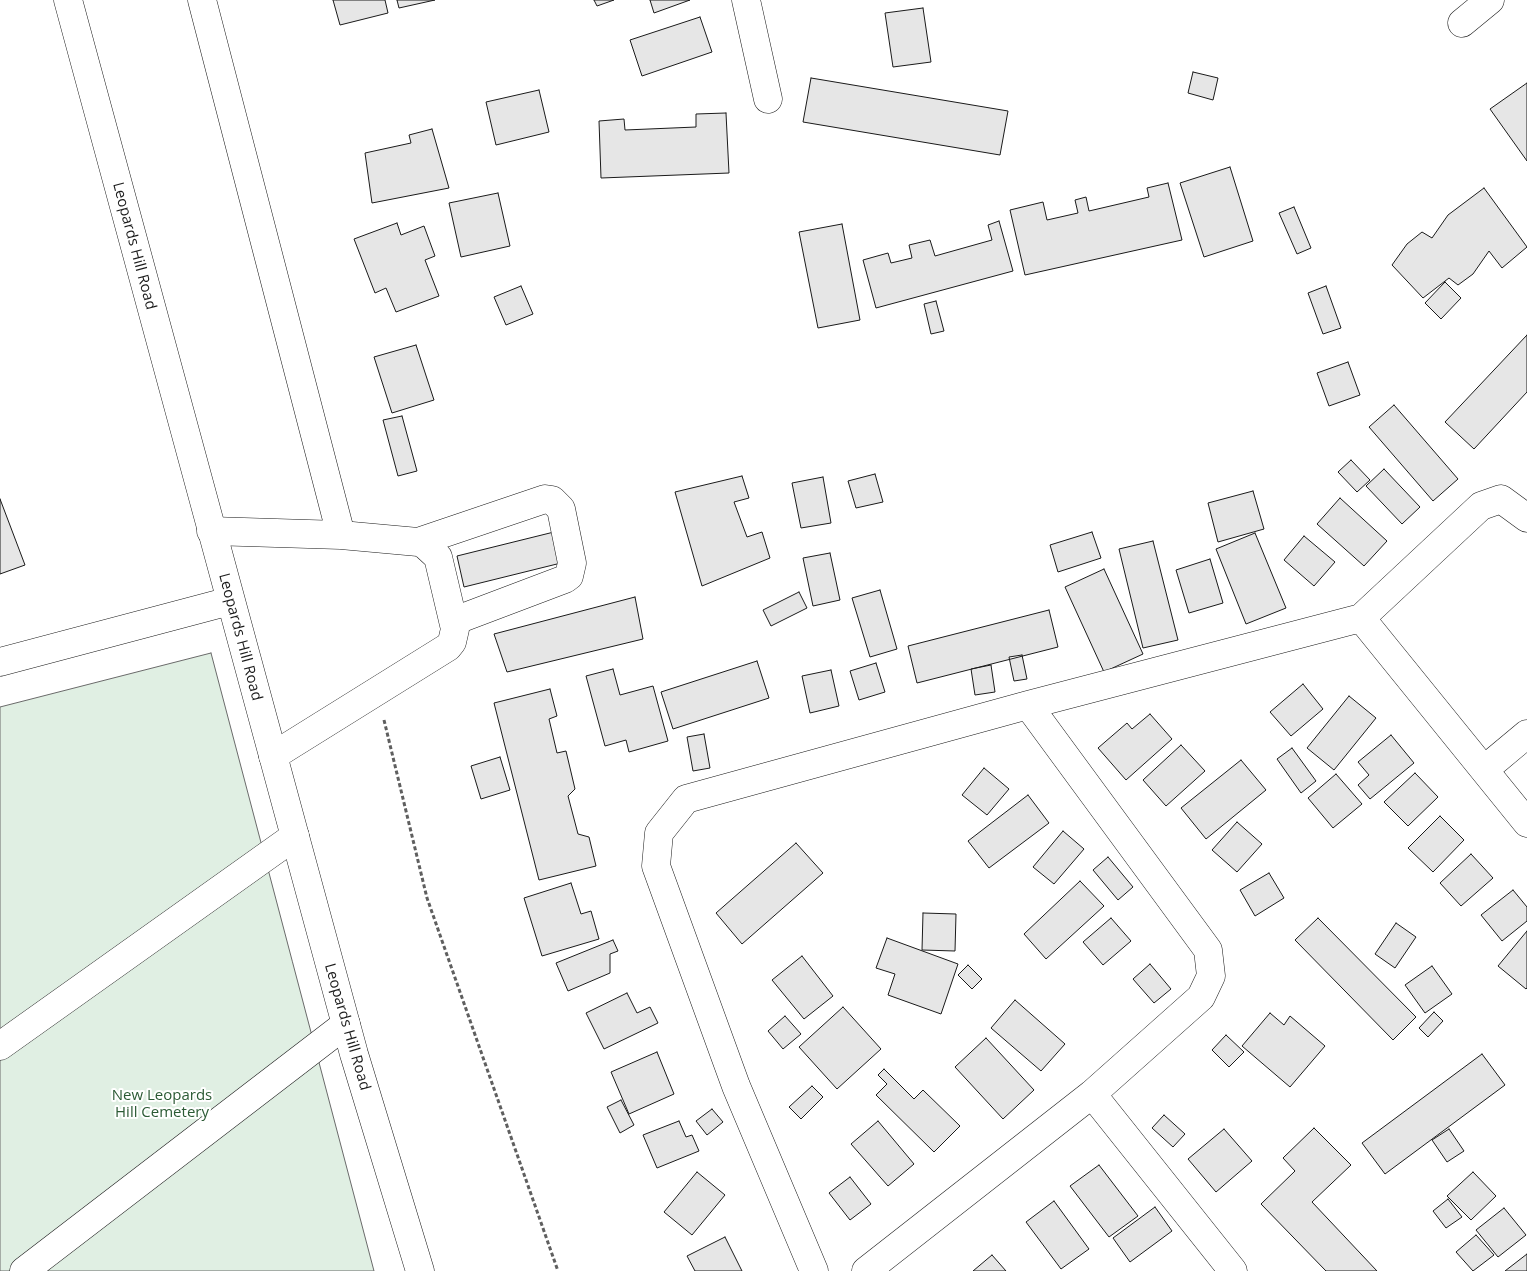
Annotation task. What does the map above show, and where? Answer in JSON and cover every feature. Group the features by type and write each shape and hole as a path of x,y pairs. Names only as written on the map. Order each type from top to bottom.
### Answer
{"street":[{"name":"Leopards Hill Road","path":"68,0 346,1024 420,1271"},
{"path":"202,0 341,534"},
{"path":"746,0 768,99"},
{"path":"1462,23 1490,0"},
{"path":"418,542 544,499 552,500 561,509 572,563 569,576 454,621"},
{"path":"814,1271 736,1086 656,866 660,833 686,800 1028,705 1361,618 1481,506 1502,499 1527,518"},
{"path":"211,531 341,534 418,542 425,545 438,557 454,621 454,635 448,648 273,756"},
{"path":"0,662 230,601"},
{"path":"1361,618 1485,769 1527,824"},
{"path":"866,1271 1092,1094 1201,997 1210,976 1208,950 1028,705"},
{"path":"1485,769 1527,734"},
{"path":"0,1046 295,836"},
{"path":"24,1271 346,1024"},
{"path":"1092,1094 1233,1271"}],"path":[{"path":"378,692 427,898 558,1271"}],"green space":[{"name":"New Leopards Hill Cemetery","path":"211,653 374,1271 0,1271 0,707"}],"building":[{"path":"333,0 385,0 388,13 340,25"},
{"path":"397,0 435,0 399,8"},
{"path":"594,0 614,0 597,6"},
{"path":"650,0 690,0 654,13"},
{"path":"923,8 931,62 893,67 885,13"},
{"path":"700,17 712,52 642,76 630,40"},
{"path":"1193,72 1218,78 1213,100 1188,93"},
{"path":"811,78 1008,111 1000,155 803,122"},
{"path":"1527,83 1527,161 1490,109"},
{"path":"539,90 549,132 496,145 486,102"},
{"path":"726,113 729,173 601,178 599,121 624,119 625,130 696,127 696,114"},
{"path":"432,129 449,188 372,203 365,153 411,143 409,135"},
{"path":"1230,167 1253,241 1204,257 1180,183"},
{"path":"1168,183 1182,240 1025,275 1010,210 1043,202 1047,220 1078,213 1075,200 1086,197 1089,211 1149,197 1147,188"},
{"path":"1484,188 1527,247 1502,268 1489,251 1473,274 1458,285 1449,278 1423,298 1392,265 1407,244 1422,232 1432,238 1448,215"},
{"path":"498,193 510,246 461,257 449,203"},
{"path":"1294,207 1311,248 1297,254 1279,213"},
{"path":"999,221 1013,271 876,308 863,260 888,253 891,263 912,258 909,245 930,240 935,256 992,240 988,225"},
{"path":"397,223 401,235 424,226 435,256 425,260 439,296 396,312 386,288 375,293 354,239"},
{"path":"842,224 860,320 818,328 799,232"},
{"path":"1445,282 1461,298 1441,319 1425,303"},
{"path":"521,286 533,314 506,325 494,297"},
{"path":"1326,286 1341,328 1323,334 1308,293"},
{"path":"936,301 944,331 931,334 924,304"},
{"path":"1527,335 1527,392 1474,449 1445,422"},
{"path":"416,345 434,400 392,413 374,357"},
{"path":"1348,362 1360,395 1329,406 1317,373"},
{"path":"1394,405 1458,479 1433,501 1369,427"},
{"path":"402,416 417,471 398,476 383,420"},
{"path":"1351,460 1370,480 1357,492 1338,472"},
{"path":"1384,469 1420,507 1402,524 1366,486"},
{"path":"875,474 883,502 856,508 848,481"},
{"path":"742,476 749,498 734,502 747,537 762,532 770,558 702,586 675,492"},
{"path":"823,477 831,523 801,528 792,483"},
{"path":"1253,491 1264,529 1218,542 1208,503"},
{"path":"1340,498 1387,541 1364,566 1317,524"},
{"path":"0,499 25,565 0,574"},
{"path":"554,532 561,563 464,587 457,556"},
{"path":"1092,532 1101,558 1058,572 1050,545"},
{"path":"1255,533 1286,608 1246,624 1216,549"},
{"path":"1304,536 1335,562 1314,586 1284,560"},
{"path":"1153,541 1178,640 1143,648 1119,549"},
{"path":"830,553 840,600 813,606 803,558"},
{"path":"1210,559 1223,603 1189,613 1176,570"},
{"path":"1104,569 1143,654 1104,672 1065,587"},
{"path":"880,590 897,649 870,657 852,598"},
{"path":"799,592 807,608 771,626 763,610"},
{"path":"635,597 643,639 507,672 494,634"},
{"path":"1049,610 1058,647 917,683 908,646"},
{"path":"1022,655 1027,679 1014,681 1009,657"},
{"path":"757,661 769,698 673,729 661,692"},
{"path":"876,663 885,692 859,700 850,671"},
{"path":"991,665 995,692 975,695 971,669"},
{"path":"613,669 620,695 653,686 668,741 629,752 626,740 605,746 586,676"},
{"path":"831,670 839,706 810,713 802,676"},
{"path":"1303,684 1323,709 1291,736 1270,712"},
{"path":"550,689 557,716 549,719 557,753 566,751 575,789 568,796 578,834 589,837 596,866 539,880 494,703"},
{"path":"1349,696 1376,718 1334,770 1307,748"},
{"path":"1150,714 1172,739 1126,780 1098,748 1127,723 1132,729"},
{"path":"704,734 710,768 693,771 687,737"},
{"path":"1391,735 1414,763 1370,799 1358,785 1369,775 1358,762"},
{"path":"1181,745 1205,771 1166,806 1143,780"},
{"path":"1292,748 1316,781 1301,793 1277,759"},
{"path":"500,757 510,790 481,799 471,766"},
{"path":"1241,760 1266,790 1206,839 1181,808"},
{"path":"984,768 1009,789 987,815 962,795"},
{"path":"1415,773 1438,797 1408,826 1384,802"},
{"path":"1336,774 1362,804 1333,828 1308,798"},
{"path":"1028,795 1049,823 989,868 968,841"},
{"path":"1440,816 1464,840 1433,872 1408,848"},
{"path":"1237,822 1262,844 1237,872 1212,850"},
{"path":"1063,831 1084,849 1054,884 1033,867"},
{"path":"796,843 823,873 742,944 716,913"},
{"path":"1471,854 1493,878 1461,906 1440,883"},
{"path":"1108,857 1133,887 1118,900 1093,870"},
{"path":"1269,873 1284,898 1255,916 1240,890"},
{"path":"1080,881 1104,906 1046,959 1024,934"},
{"path":"571,883 581,914 591,911 599,939 542,956 524,898"},
{"path":"1513,890 1527,907 1527,921 1502,941 1481,915"},
{"path":"923,913 956,914 955,951 922,950"},
{"path":"1111,918 1131,941 1103,965 1083,942"},
{"path":"1318,918 1416,1017 1393,1040 1295,940"},
{"path":"1396,923 1416,937 1395,968 1375,954"},
{"path":"1527,931 1527,988 1526,989 1498,966"},
{"path":"887,938 958,964 941,1014 888,995 895,974 876,968"},
{"path":"613,940 618,951 610,954 610,973 568,991 556,963"},
{"path":"802,956 833,996 804,1019 772,980"},
{"path":"1150,964 1171,989 1154,1003 1133,979"},
{"path":"968,965 982,979 972,989 958,975"},
{"path":"1432,966 1452,994 1425,1013 1405,985"},
{"path":"627,993 637,1013 650,1007 658,1023 604,1049 586,1013"},
{"path":"1015,1000 1065,1044 1041,1071 991,1028"},
{"path":"843,1007 881,1049 837,1089 799,1047"},
{"path":"1434,1012 1443,1021 1428,1037 1419,1028"},
{"path":"1270,1013 1284,1025 1290,1016 1325,1046 1290,1087 1242,1046"},
{"path":"785,1016 801,1034 783,1049 768,1031"},
{"path":"1226,1035 1244,1052 1229,1067 1212,1050"},
{"path":"986,1038 1034,1090 1003,1119 955,1067"},
{"path":"657,1052 674,1094 629,1114 611,1072"},
{"path":"1482,1054 1505,1085 1385,1174 1362,1143"},
{"path":"884,1069 914,1099 923,1090 960,1126 934,1152 876,1095 887,1084 878,1075"},
{"path":"812,1086 823,1097 801,1119 789,1107"},
{"path":"621,1100 634,1125 620,1133 607,1107"},
{"path":"712,1109 723,1122 707,1135 696,1121"},
{"path":"1164,1115 1185,1134 1173,1147 1152,1128"},
{"path":"679,1121 686,1137 692,1135 699,1151 657,1168 643,1135"},
{"path":"878,1121 914,1164 888,1186 851,1144"},
{"path":"1314,1128 1351,1165 1312,1202 1377,1271 1326,1271 1261,1204 1295,1171 1283,1158"},
{"path":"1224,1129 1252,1161 1216,1192 1188,1159"},
{"path":"1449,1129 1464,1151 1447,1162 1432,1140"},
{"path":"1099,1165 1138,1216 1109,1237 1070,1186"},
{"path":"697,1172 725,1195 692,1235 664,1212"},
{"path":"1473,1172 1496,1196 1471,1220 1447,1196"},
{"path":"850,1177 871,1204 850,1220 829,1193"},
{"path":"1448,1199 1462,1217 1446,1228 1433,1211"},
{"path":"1054,1201 1089,1249 1061,1269 1026,1222"},
{"path":"1155,1207 1172,1231 1130,1262 1113,1238"},
{"path":"1504,1208 1526,1235 1498,1257 1476,1230"},
{"path":"1476,1235 1494,1255 1473,1271 1456,1252"},
{"path":"725,1237 742,1271 695,1271 687,1256"},
{"path":"1527,1254 1527,1271 1505,1271"},
{"path":"992,1255 1006,1271 973,1271"}]}
